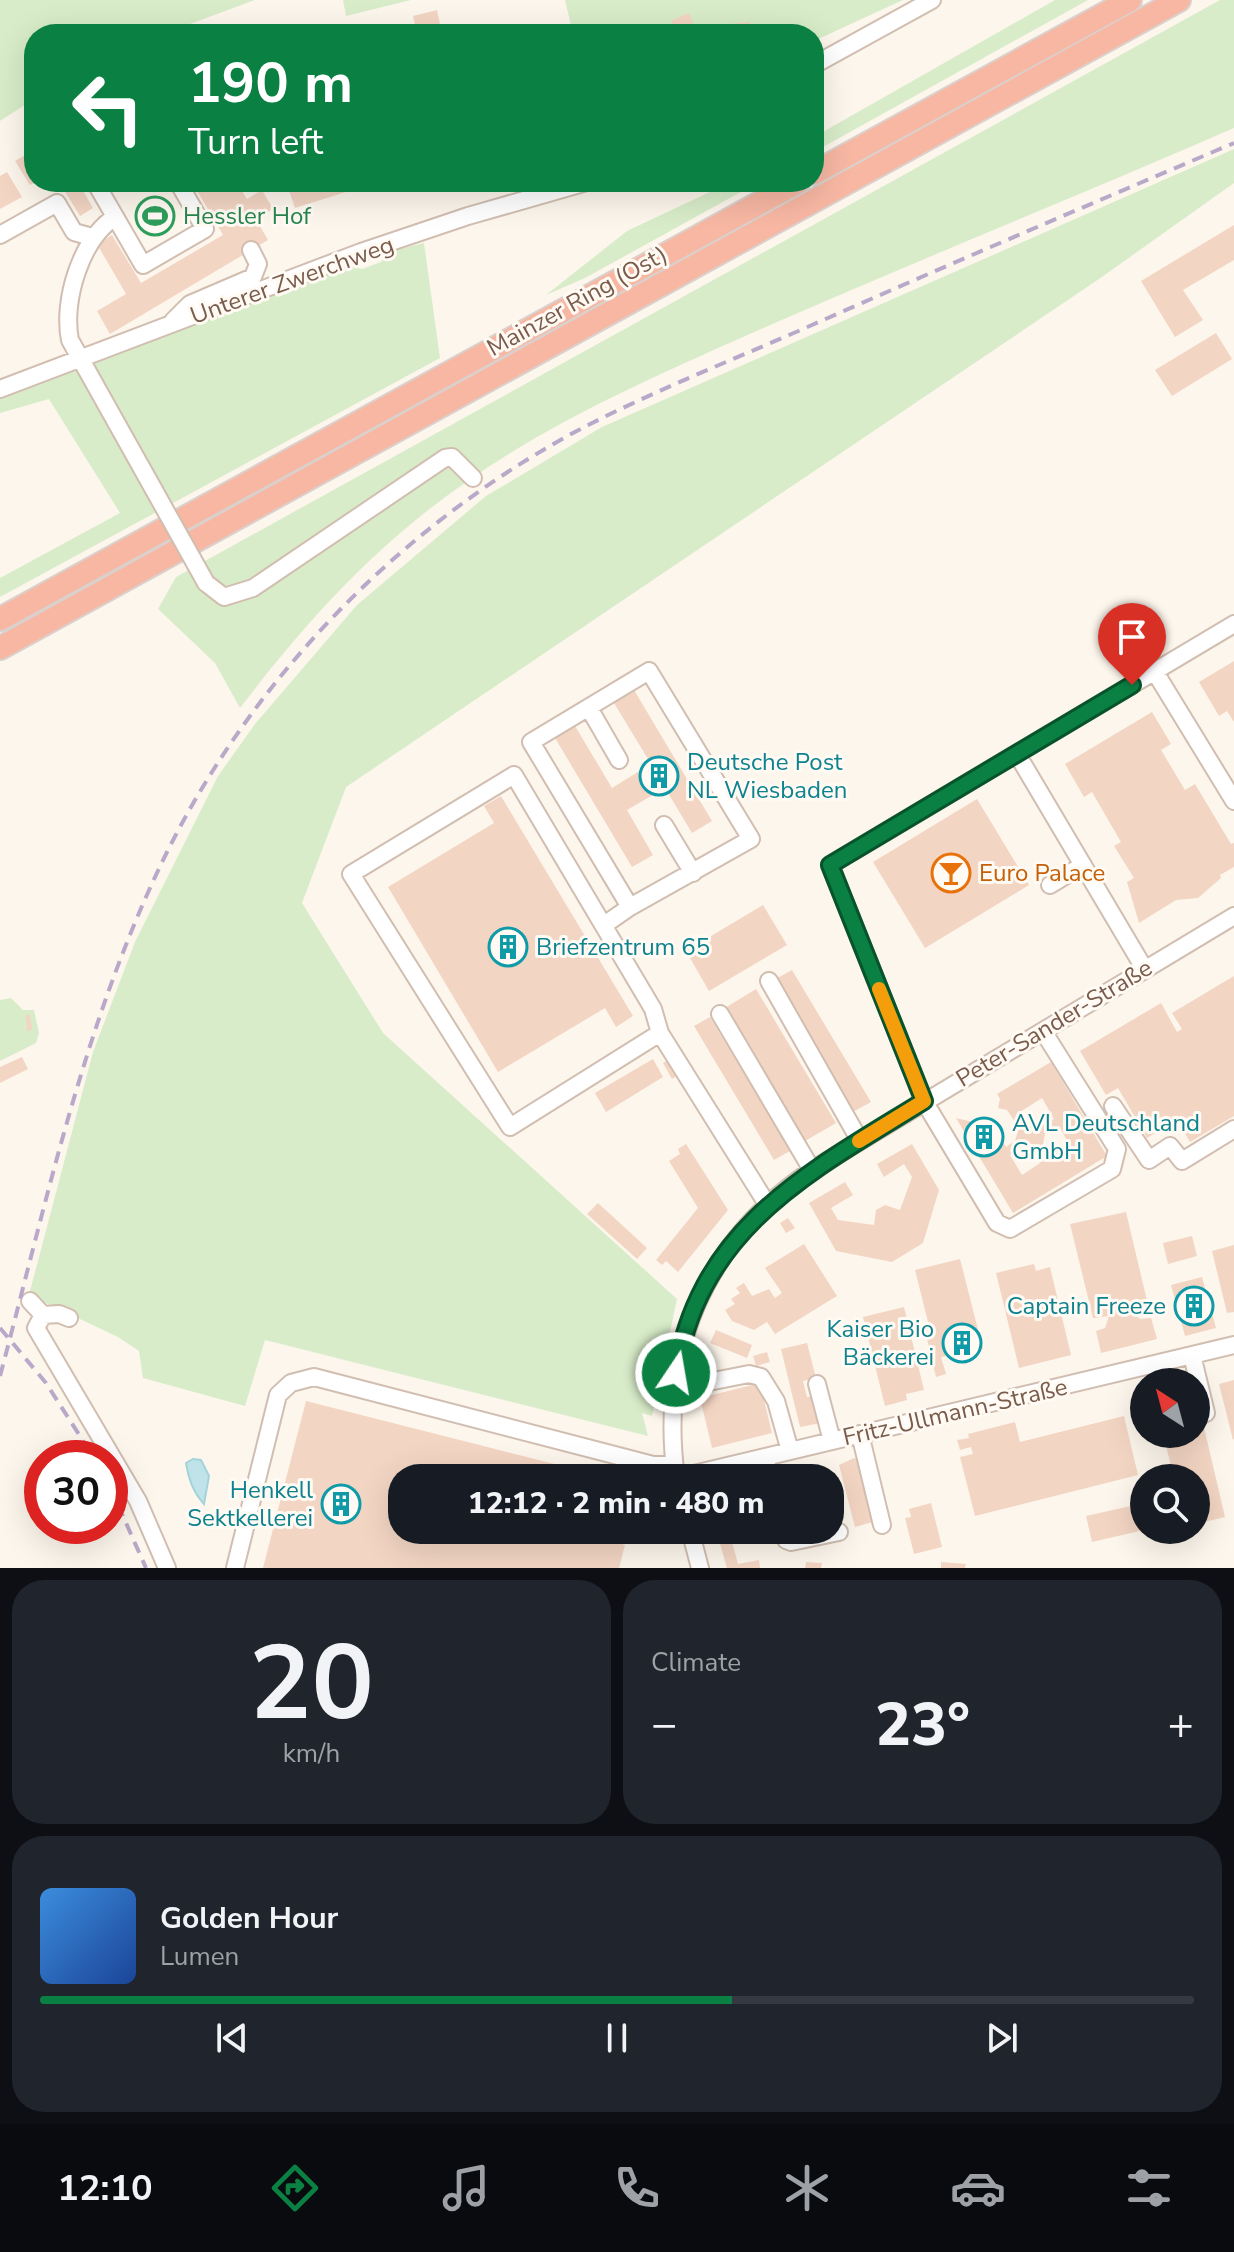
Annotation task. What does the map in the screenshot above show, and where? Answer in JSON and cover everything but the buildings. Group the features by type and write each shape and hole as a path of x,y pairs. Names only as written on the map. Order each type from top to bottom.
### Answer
{"highway":[{"path":"824,168 1130,0"},
{"name":"Mainzer Ring (Ost)","path":"0,648 1179,0"},
{"name":"Mainzer Ring (Ost)","path":"0,619 780,192"}],"street":[{"path":"824,59 932,0"},
{"path":"101,192 143,265 205,229 184,192"},
{"name":"Unterer Zwerchweg","path":"0,389 361,252 555,192"},
{"path":"0,235 57,203 74,232 92,237"},
{"path":"115,217 92,237 69,304 67,322 70,340 206,583 224,597 253,588 445,458 452,457 473,478"},
{"path":"169,326 190,304 253,277 258,264 251,250"},
{"path":"1043,1031 1117,1149 1112,1169 1010,1229 997,1223 924,1101 830,865 1234,624"},
{"path":"604,925 630,907 751,839 649,671 531,742 630,907"},
{"path":"1155,672 1234,801"},
{"path":"589,708 619,760"},
{"path":"1017,754 1144,968"},
{"path":"660,1033 510,1127 351,874 514,775 653,1009 660,1033 767,1204"},
{"path":"664,825 693,873"},
{"path":"1050,885 1083,865"},
{"name":"Peter-Sander-Straße","path":"675,1464 670,1413 673,1389 679,1356 696,1303 735,1239 767,1204 812,1170 1234,916"},
{"path":"769,981 860,1141"},
{"path":"720,1014 812,1170"},
{"path":"1113,1106 1149,1160 1170,1146 1182,1161 1234,1129"},
{"path":"30,1301 43,1315"},
{"path":"43,1315 59,1314 69,1318"},
{"path":"43,1315 36,1328 138,1501 167,1568"},
{"name":"Fritz-Ullmann-Straße","path":"728,1464 1234,1345"},
{"path":"1192,1355 1195,1368"},
{"path":"673,1389 749,1374 761,1377 776,1401 790,1451"},
{"path":"235,1568 278,1395 291,1383 314,1377 649,1464"},
{"path":"817,1384 832,1441"},
{"path":"860,1434 882,1525"},
{"path":"765,1457 767,1464"},
{"path":"694,1544 700,1568"}],"green space":[{"path":"0,0 255,0 190,24 24,24 24,105 0,121"},
{"path":"343,0 411,0 346,16"},
{"path":"565,0 903,0 824,36 824,24 571,24"},
{"path":"1055,0 1088,0 824,146 824,131"},
{"path":"1220,0 1234,0 1234,128 777,322 590,408 545,433 458,488 392,540 322,609 240,708 215,663 158,609 176,577"},
{"path":"1234,149 1234,183 1099,279 346,787 302,903 383,1033 677,1299 652,1416 642,1413 648,1436 265,1340 245,1406 143,1378 139,1351 118,1337 29,1295 93,1052 135,942 218,776 255,724 357,605 486,496 602,427"},
{"path":"710,192 741,192 585,278 546,295 627,231"},
{"path":"424,243 440,358 0,597 0,578 120,513 49,399 0,413 0,398 347,265 362,269 381,262 387,252"},
{"path":"11,998 23,1010 34,1010 39,1033 36,1043 0,1061 0,1000"}],"water":[{"path":"193,1459 201,1460 209,1476 204,1504 194,1490 186,1463"}],"railway":[{"path":"0,1376 86,1059 130,935 156,875 191,807 232,741 278,679 329,621 385,567 444,517 507,472 573,433 692,377 1234,143"},
{"path":"0,1328 46,1383 82,1440"},
{"path":"128,1528 146,1568"}],"slow traffic":[{"path":"859,1141 924,1101 879,989"}],"place":[{"name":"Hessler Hof","path":"155,216"},
{"name":"Deutsche Post NL Wiesbaden","path":"659,776"},
{"name":"Euro Palace","path":"951,873"},
{"name":"Briefzentrum 65","path":"508,947"},
{"name":"AVL Deutschland GmbH","path":"984,1137"},
{"name":"Captain Freeze","path":"1194,1306"},
{"name":"Kaiser Bio Bäckerei","path":"962,1343"},
{"name":"Henkell Sektkellerei","path":"341,1504"}],"route":[{"path":"676,1373 687,1324 696,1303 735,1239 767,1204 793,1183 924,1101 830,865 1132,685"}]}
